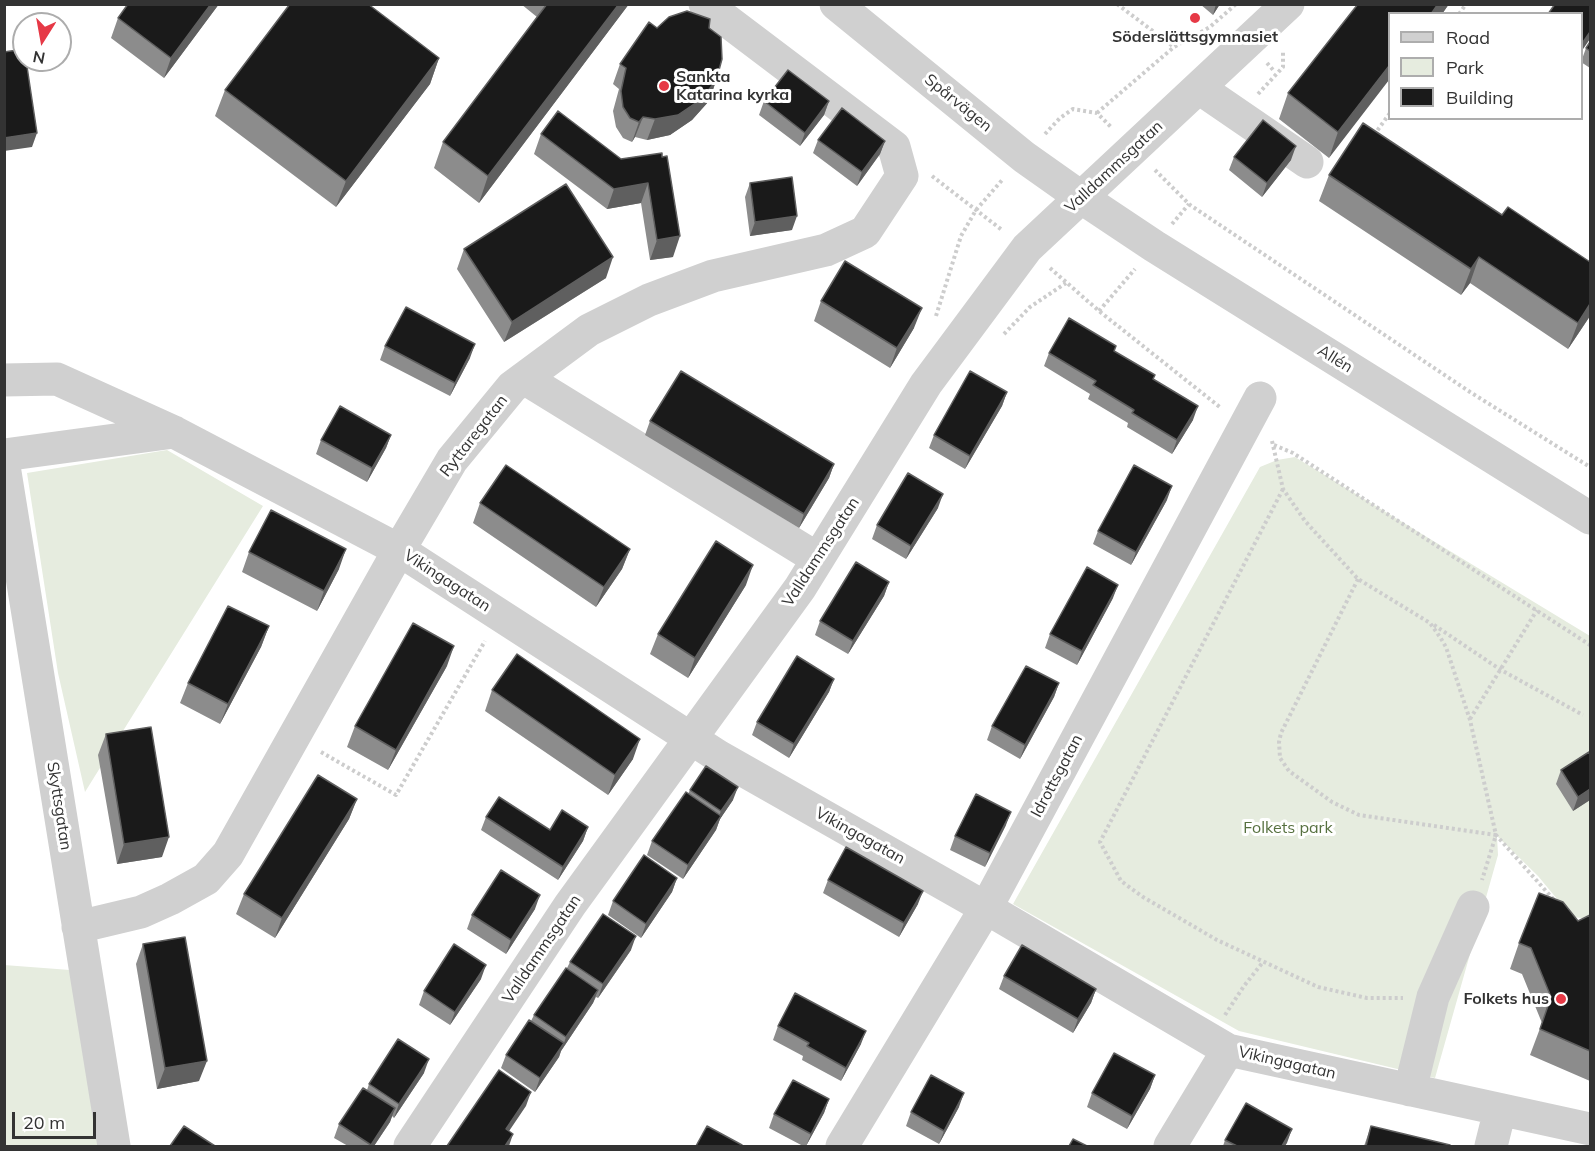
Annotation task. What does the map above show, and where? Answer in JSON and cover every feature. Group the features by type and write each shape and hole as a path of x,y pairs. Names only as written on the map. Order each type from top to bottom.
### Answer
{"street":[{"name":"Ryttaregatan","path":"78,927 141,912 170,899 206,879 228,854 452,460 512,387 590,330 649,300 712,276 826,250 865,232 902,176 894,147 705,4"},
{"name":"Spårvägen","path":"836,4 1024,157 1082,198"},
{"name":"Valldammsgatan","path":"410,1146 570,905 800,588 926,384 1028,248 1286,6"},
{"path":"1199,88 1307,162"},
{"name":"Allén","path":"1082,198 1174,259 1590,518"},
{"path":"524,378 818,559"},
{"name":"Vikingagatan","path":"4,380 57,379 174,432 399,550 691,740 986,908 1219,1045 1590,1129"},
{"name":"Idrottsgatan","path":"842,1146 986,908 1260,399"},
{"path":"4,455 174,432"},
{"name":"Skyttsgatan","path":"4,466 114,1146"},
{"path":"1410,1090 1433,997 1473,907"},
{"path":"1170,1146 1219,1045"},
{"path":"1491,1146 1500,1110"}],"path":[{"path":"1117,4 1174,47"},
{"path":"1097,113 1174,47 1210,27 1236,4"},
{"path":"1229,108 1250,104 1282,67 1286,6"},
{"path":"1373,136 1388,114"},
{"path":"931,175 1028,248 1099,311 1245,427"},
{"path":"1189,204 1470,392 1590,467"},
{"path":"1260,399 1283,489 1296,510 1358,579 1501,670 1583,715"},
{"path":"1273,445 1293,453 1590,645"},
{"path":"1283,489 1100,842 1121,881 1132,890 1217,940 1263,962 1318,987 1342,993 1367,998 1433,997"},
{"path":"1358,579 1281,733 1279,750 1283,765 1332,802 1359,815 1496,835"},
{"path":"1470,720 1538,610"},
{"path":"1430,623 1446,647 1470,720 1496,835 1559,905"},
{"path":"318,750 396,795 485,641"},
{"path":"1473,907 1496,835"},
{"path":"1219,1045 1244,986 1263,962"}],"green space":[{"path":"167,450 263,506 85,792 58,673 27,473"},
{"name":"Folkets park","path":"1295,457 1590,636 1590,919 1572,917 1538,876 1497,836 1498,855 1435,1078 1239,1031 1013,904 1260,467 1277,460"},
{"path":"4,965 70,970 103,1146 5,1146"}],"building":[{"path":"128,4 211,4 171,58 118,18"},
{"path":"290,4 368,4 439,58 346,181 225,90"},
{"path":"547,4 619,4 488,176 443,142"},
{"path":"1358,4 1438,4 1432,12 1388,12 1388,67 1338,132 1288,93"},
{"path":"1555,4 1590,4 1590,32 1583,42 1583,12 1549,12"},
{"name":"Sankta Katarina kyrka","path":"687,11 710,19 709,28 721,37 722,59 716,81 700,100 678,115 655,119 643,117 639,122 630,118 623,107 621,91 626,68 620,64 649,22 657,28 669,17"},
{"path":"12,51 12,72 28,72 37,133 4,138 4,52"},
{"path":"788,70 829,101 805,133 764,101"},
{"path":"842,108 885,141 862,172 818,140"},
{"path":"558,111 621,159 662,153 662,157 667,156 680,236 657,240 648,183 614,189 541,134"},
{"path":"1263,120 1296,146 1267,183 1234,157"},
{"path":"1363,123 1502,215 1508,207 1590,262 1590,304 1578,323 1479,257 1471,269 1329,175"},
{"path":"792,177 797,216 755,222 750,183"},
{"path":"566,184 613,257 512,322 464,249"},
{"path":"845,261 922,308 897,348 821,301"},
{"path":"406,307 475,344 455,383 385,346"},
{"path":"1069,318 1116,346 1114,351 1155,375 1153,379 1198,406 1177,440 1132,413 1134,410 1093,385 1096,381 1049,353"},
{"path":"681,371 834,464 804,514 650,421"},
{"path":"970,371 1007,392 970,456 934,435"},
{"path":"340,406 391,435 372,468 321,440"},
{"path":"506,465 630,549 604,587 480,503"},
{"path":"1134,465 1172,486 1136,552 1098,531"},
{"path":"908,473 943,494 911,546 877,525"},
{"path":"271,510 346,549 324,591 249,552"},
{"path":"716,541 753,565 695,658 658,634"},
{"path":"856,562 889,582 853,641 820,621"},
{"path":"1087,567 1118,585 1082,651 1050,634"},
{"path":"228,606 269,626 228,704 188,683"},
{"path":"413,623 454,646 396,750 355,726"},
{"path":"517,654 640,739 615,775 492,690"},
{"path":"797,656 834,679 794,744 757,722"},
{"path":"1026,666 1059,683 1025,745 992,726"},
{"path":"151,727 169,837 124,844 106,734"},
{"path":"1589,752 1590,789 1578,797 1561,770"},
{"path":"706,766 738,787 721,811 690,790"},
{"path":"318,775 357,799 282,918 244,894"},
{"path":"686,792 721,816 688,865 652,841"},
{"path":"976,794 1011,812 990,853 955,836"},
{"path":"499,797 550,830 562,810 588,827 563,867 486,817"},
{"path":"846,847 923,891 904,923 828,880"},
{"path":"644,855 677,878 646,924 613,901"},
{"path":"501,870 540,895 511,940 472,915"},
{"name":"Folkets hus","path":"1539,893 1563,902 1578,921 1590,915 1590,1051 1540,1029 1551,997 1531,948 1519,943"},
{"path":"603,914 636,936 603,984 570,962"},
{"path":"185,937 207,1061 165,1068 143,944"},
{"path":"454,944 486,965 455,1012 424,991"},
{"path":"1022,945 1096,989 1078,1019 1004,976"},
{"path":"566,968 598,990 566,1037 534,1015"},
{"path":"795,993 866,1031 846,1068 807,1046 809,1043 778,1026"},
{"path":"529,1020 564,1043 540,1078 506,1055"},
{"path":"398,1039 429,1059 399,1104 369,1084"},
{"path":"1114,1053 1155,1075 1132,1116 1092,1093"},
{"path":"499,1070 531,1092 506,1129 513,1134 505,1146 447,1146"},
{"path":"931,1075 964,1093 944,1131 911,1112"},
{"path":"793,1080 829,1099 811,1134 774,1114"},
{"path":"363,1088 395,1108 371,1145 339,1124"},
{"path":"1246,1103 1292,1129 1282,1146 1237,1146 1225,1140"},
{"path":"184,1126 215,1146 170,1146"},
{"path":"707,1126 742,1145 696,1146"},
{"path":"1371,1126 1450,1145 1366,1146"},
{"path":"1073,1139 1087,1146 1069,1146"}],"place":[{"name":"Söderslättsgymnasiet","path":"1195,18"},
{"name":"Sankta Katarina kyrka","path":"664,86"},
{"name":"Folkets hus","path":"1561,999"}]}
